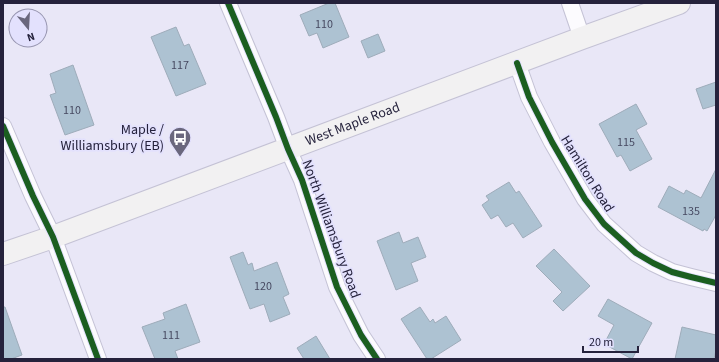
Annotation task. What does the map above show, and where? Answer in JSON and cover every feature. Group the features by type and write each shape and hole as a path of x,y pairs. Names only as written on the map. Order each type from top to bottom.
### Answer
{"main road":[{"name":"West Maple Road","path":"3,254 53,237 679,3"}],"street":[{"name":"North Williamsbury Road","path":"228,3 302,180 337,287 362,335 377,359"},
{"path":"570,3 582,38"},
{"name":"Hamilton Road","path":"517,63 530,97 552,142 585,199 604,224 636,254 653,263 672,272 716,282"},
{"path":"3,126 33,196 53,237 98,359"}],"building":[{"path":"329,3 335,3 349,37 323,48 317,33 309,36 300,15"},
{"path":"176,27 184,46 189,44 206,84 176,96 151,37"},
{"path":"378,34 385,51 368,58 361,41"},
{"path":"73,65 94,125 65,135 50,95 56,93 50,74"},
{"path":"716,82 716,105 703,109 696,89"},
{"path":"636,104 647,124 636,130 652,159 630,171 621,155 617,157 599,124"},
{"path":"716,169 716,215 707,231 704,229 703,231 658,207 669,186 684,194 686,190 701,198"},
{"path":"509,182 516,193 519,191 542,226 523,238 513,223 506,227 498,215 491,219 482,205 489,200 486,196"},
{"path":"399,232 403,243 418,237 426,257 411,263 418,281 396,290 377,241"},
{"path":"554,249 590,286 563,311 553,301 562,292 536,266"},
{"path":"243,252 248,265 252,263 254,271 277,262 289,294 283,297 290,314 270,322 264,304 250,309 230,257"},
{"path":"608,299 652,323 632,359 604,344 614,325 598,316"},
{"path":"186,304 200,342 175,351 178,359 155,359 142,327 165,319 163,313"},
{"path":"3,307 5,307 22,355 11,359 3,359"},
{"path":"420,307 430,322 433,319 435,323 446,316 461,340 431,359 427,359 401,319"},
{"path":"682,327 716,335 716,350 714,359 675,359"},
{"path":"316,336 330,359 304,359 297,348"}],"cycle path":[{"path":"228,3 302,180 337,287 361,335 377,359"},
{"path":"517,63 529,97 552,142 585,199 604,224 636,253 653,263 672,272 716,283"},
{"path":"3,126 33,196 53,237 98,359"}],"place":[{"name":"Maple / Williamsbury (EB)","path":"180,158"}]}
